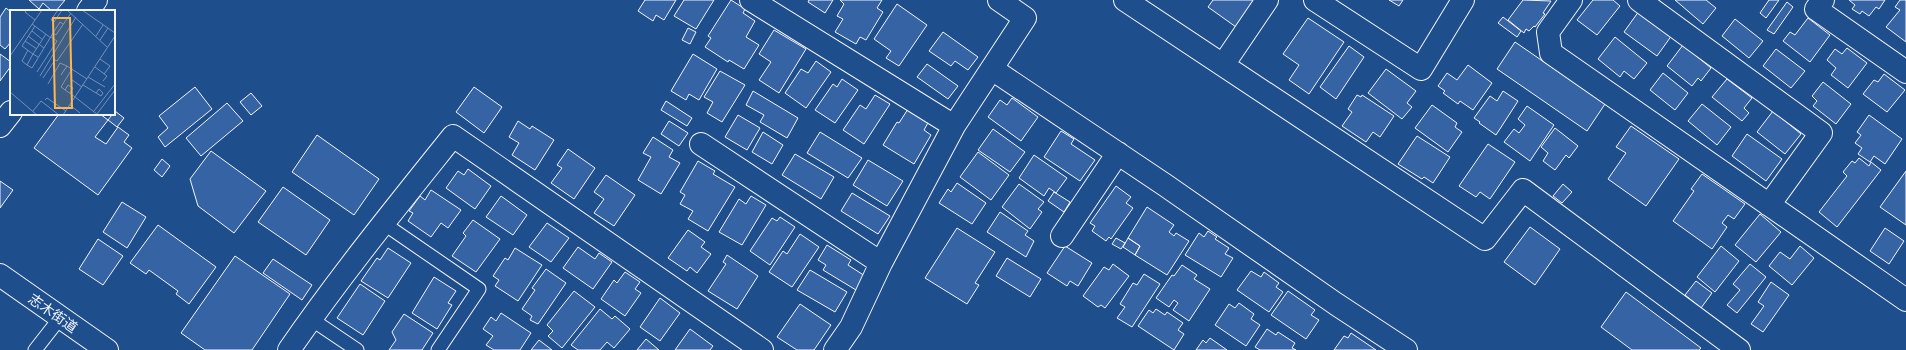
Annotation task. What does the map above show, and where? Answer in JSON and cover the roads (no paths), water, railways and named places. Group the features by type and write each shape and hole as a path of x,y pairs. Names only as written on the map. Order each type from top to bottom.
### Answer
{"street":[{"path":"89,10 96,0"},
{"path":"751,0 954,126"},
{"path":"835,350 851,327 881,263 954,126 1025,18 999,0"},
{"path":"1125,0 1485,239 1523,190 1739,350"},
{"path":"1223,65 1267,0"},
{"path":"1315,0 1421,69 1463,0"},
{"path":"1571,0 1548,32 1551,53 1906,300"},
{"path":"1639,0 1821,133 1769,205"},
{"path":"1822,0 1816,9 1906,72"},
{"path":"992,69 1118,153 1336,304 1406,350"},
{"path":"0,126 10,113"},
{"path":"289,350 383,223 454,136 762,350"},
{"path":"701,144 881,263"},
{"path":"1062,236 1118,153"},
{"name":"志木街道","path":"0,275 107,350"}],"lane":[{"path":"383,223 479,289 438,350"},
{"path":"35,350 60,318"},
{"path":"311,319 357,350"}]}
